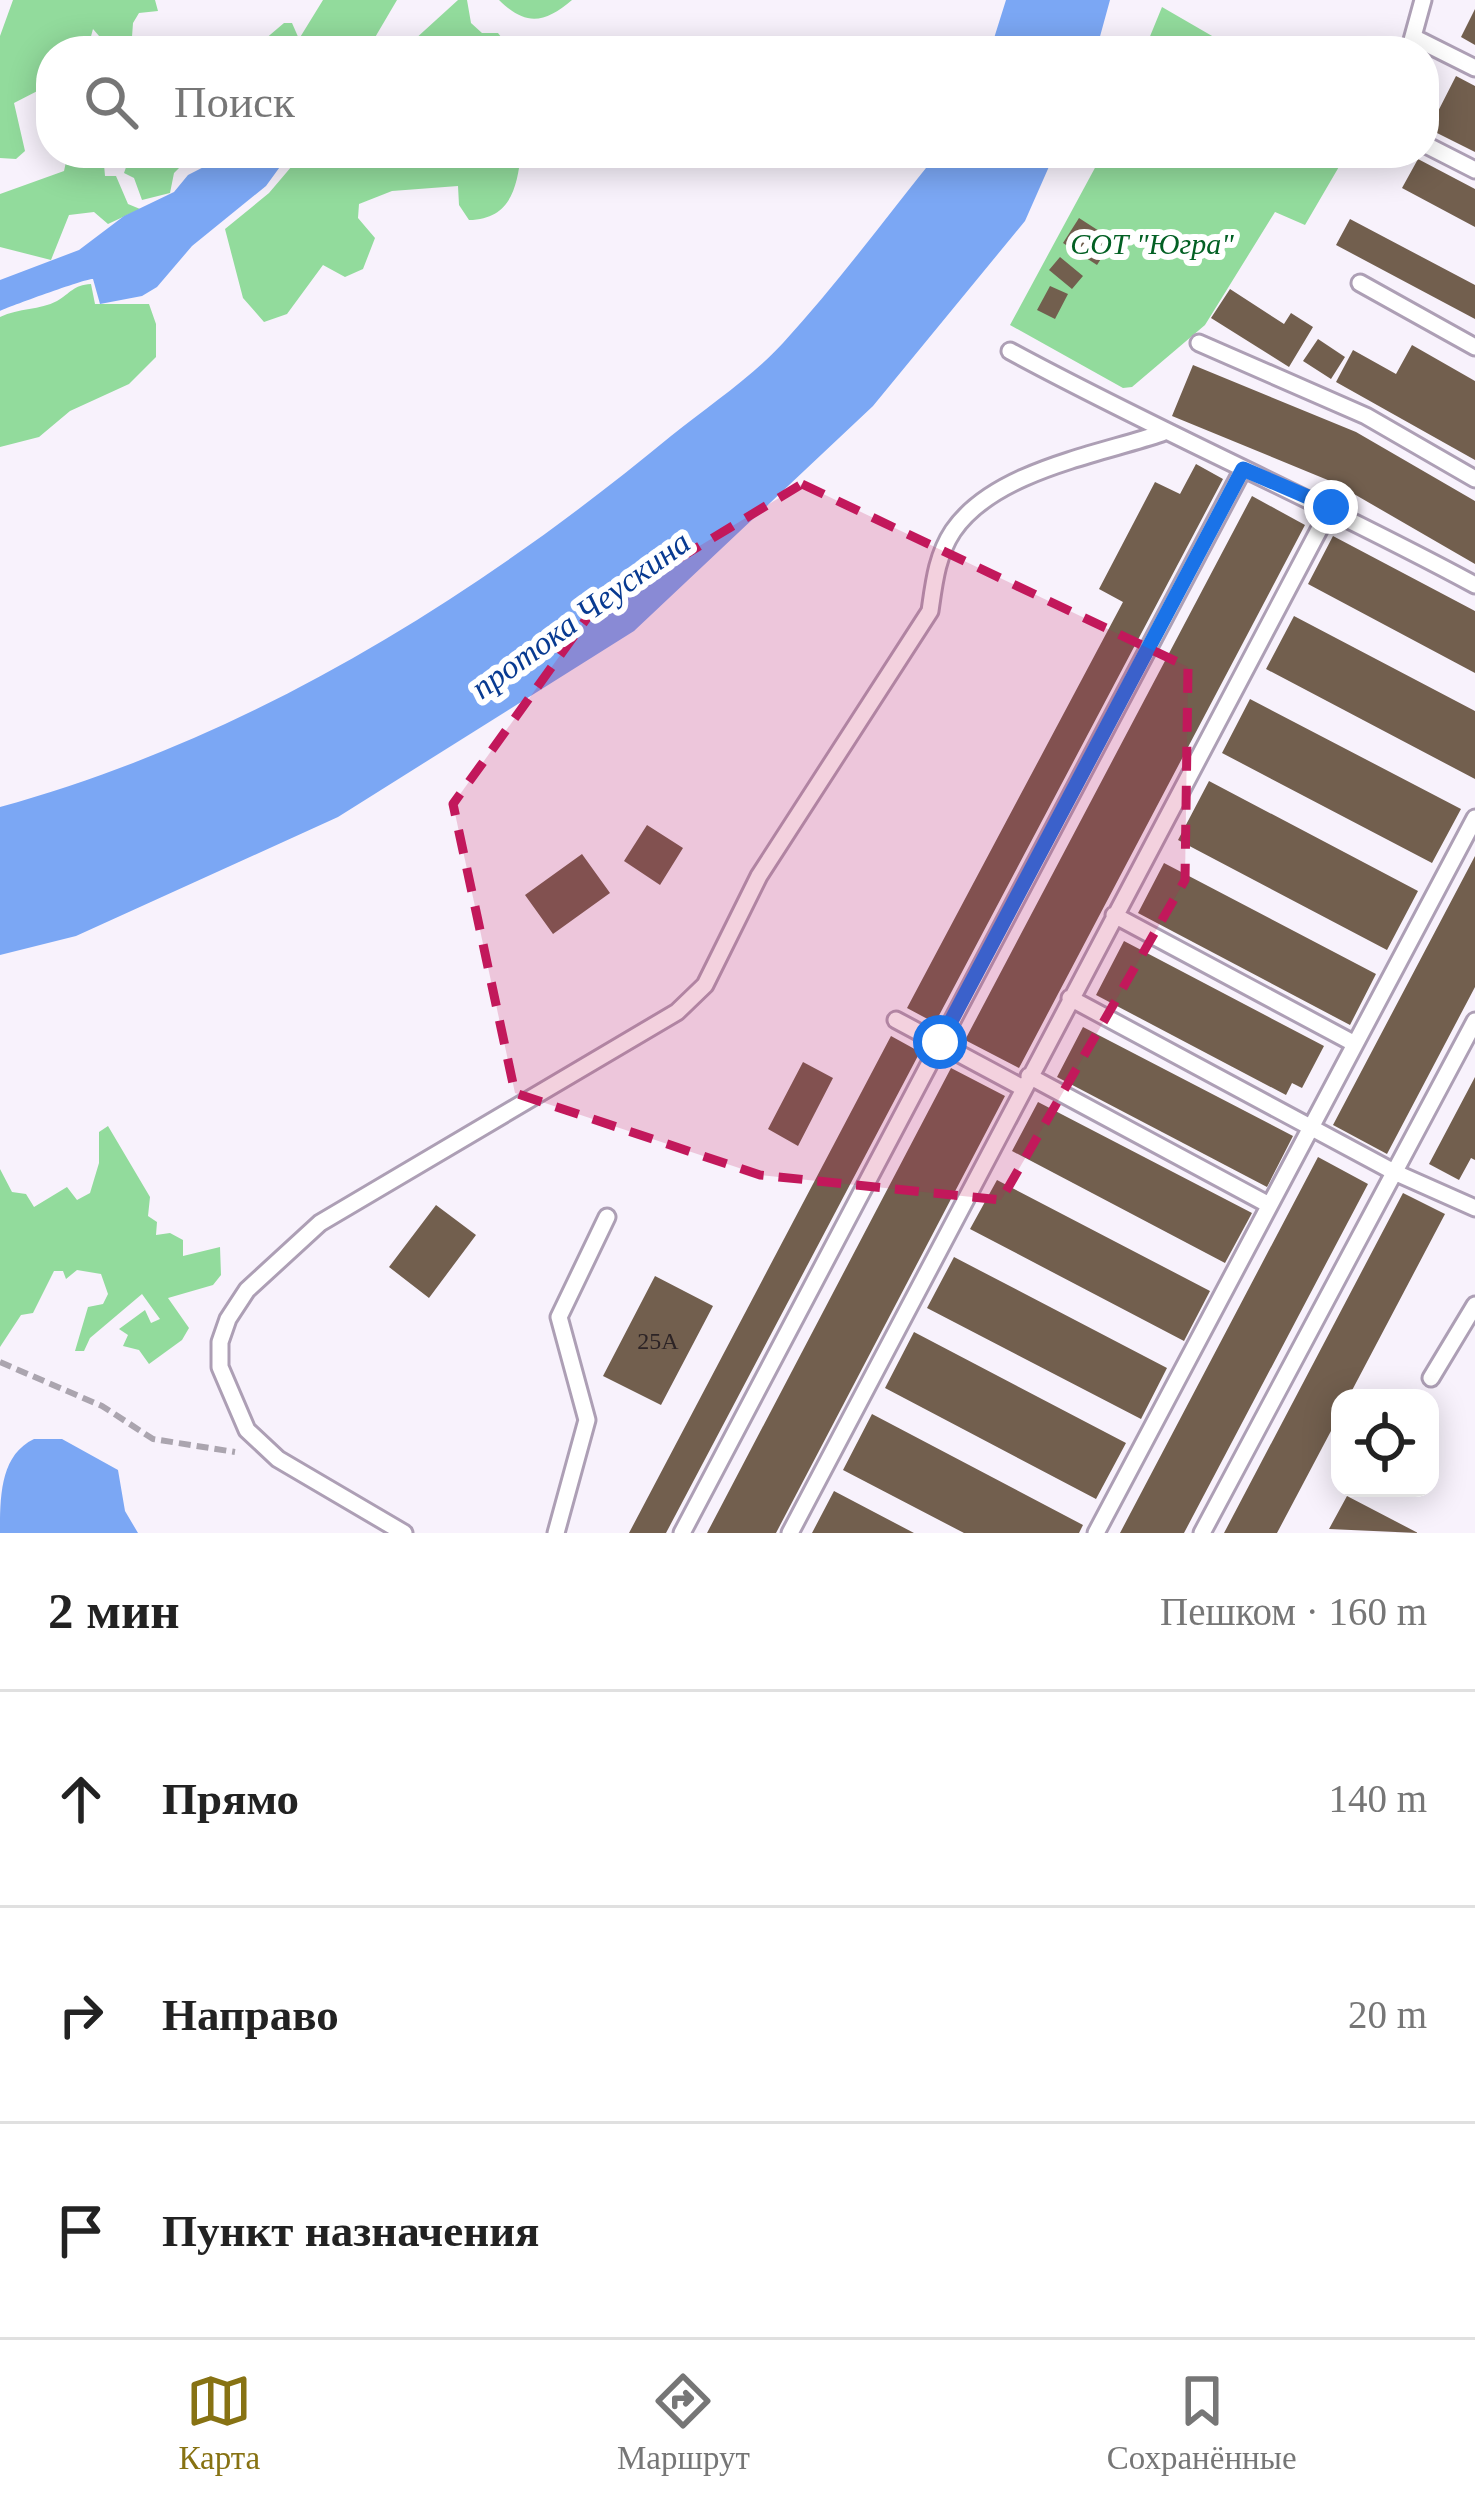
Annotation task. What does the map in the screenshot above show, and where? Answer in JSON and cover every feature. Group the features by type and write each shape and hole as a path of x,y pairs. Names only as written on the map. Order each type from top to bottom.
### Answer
{"lane":[{"path":"1414,36 1423,0"},
{"path":"1439,54 1475,68"},
{"path":"1439,152 1475,170"},
{"path":"1360,283 1475,346"},
{"path":"1199,343 1366,416 1475,479"},
{"path":"1010,351 1162,434 1331,507 1475,585"},
{"path":"404,1533 278,1459 247,1430 220,1367 220,1342 247,1290 320,1222 677,1012 705,985 759,876 930,611 936,568 953,531 980,502 1032,477 1162,434"},
{"path":"682,1533 1243,469"},
{"path":"790,1533 1331,507"},
{"path":"1096,1533 1475,818"},
{"path":"1114,915 1355,1044"},
{"path":"1070,998 1394,1172 1475,1208"},
{"path":"896,1020 1269,1205"},
{"path":"1202,1533 1475,1021"},
{"path":"556,1533 587,1420 560,1317 607,1217"},
{"path":"1431,1378 1475,1305"}],"path":[{"path":"0,1362 102,1406 153,1439 237,1452"}],"highlighted area":[{"path":"802,484 1188,667 1185,880 1001,1200 760,1175 515,1093 453,804 592,611"}],"green space":[{"path":"13,0 155,0 158,11 139,13 132,36 99,36 93,29 91,36 36,36 36,92 14,103 25,151 16,159 0,158 0,36"},
{"path":"323,0 397,0 376,36 301,36"},
{"path":"458,0 467,0 471,23 482,33 500,36 418,36"},
{"path":"499,0 572,0 553,14 535,19 518,15"},
{"path":"1162,7 1212,36 1150,36"},
{"path":"284,23 292,23 298,36 269,36"},
{"path":"104,168 105,176 116,176 128,204 140,209 108,224 94,212 69,215 51,260 0,247 0,194 64,171"},
{"path":"126,168 179,168 170,193 142,200 134,178 124,173"},
{"path":"290,168 519,168 509,200 483,218 469,220 459,205 458,186 392,191 359,204 358,218 375,238 363,269 345,277 323,265 287,314 264,322 243,298 225,229 269,193"},
{"name":"СОТ \"Югра\"","path":"1095,168 1338,168 1305,225 1275,212 1205,325 1132,387 1123,388 1010,325"},
{"path":"91,284 95,304 149,304 156,324 156,357 129,384 70,411 39,437 0,447 0,317 50,304"},
{"path":"108,1126 150,1197 148,1216 157,1222 156,1235 170,1233 183,1240 183,1256 220,1247 221,1275 213,1285 168,1298 189,1328 182,1340 149,1364 139,1350 123,1346 128,1335 119,1329 145,1310 151,1323 160,1319 142,1294 90,1338 84,1351 75,1351 88,1307 103,1304 108,1294 101,1274 77,1270 66,1279 63,1271 54,1271 33,1313 21,1315 0,1347 0,1169 12,1192 26,1194 34,1207 67,1187 77,1200 90,1193 99,1163 99,1132"}],"water":[{"path":"1006,0 1110,0 1100,36 995,36"},
{"path":"202,168 279,168 266,186 192,246 157,287 142,296 100,304 93,279 0,311 0,280 79,250 124,216 174,192 188,175"},
{"name":"протока Чеускина","path":"926,168 1048,168 1025,221 873,406 634,631 338,817 76,936 0,955 0,807 182,743 269,703 438,607 596,496 743,380 823,297"},
{"path":"34,1439 62,1439 118,1470 125,1511 138,1533 0,1533 8,1466"}],"building":[{"path":"1475,9 1475,45 1461,37"},
{"path":"1456,76 1475,86 1475,152 1439,134 1439,109"},
{"path":"1413,168 1435,168 1475,189 1475,227 1402,188"},
{"path":"1079,218 1113,240 1097,265 1063,243"},
{"path":"1350,219 1475,285 1475,319 1336,245"},
{"path":"1060,257 1083,276 1072,289 1049,270"},
{"path":"1050,286 1068,294 1055,319 1037,310"},
{"path":"1230,289 1284,324 1291,313 1313,327 1289,367 1211,318"},
{"path":"1318,339 1345,357 1331,379 1303,361"},
{"path":"1412,345 1475,381 1475,460 1336,382 1353,350 1396,374"},
{"path":"1193,365 1356,432 1475,501 1475,564 1335,483 1172,416"},
{"path":"1196,464 1223,479 935,1023 907,1008 1123,602 1099,589 1155,482 1180,494"},
{"path":"1252,496 1305,525 1019,1068 965,1040"},
{"path":"1333,536 1475,611 1475,673 1308,584"},
{"path":"1294,616 1475,711 1475,779 1266,669"},
{"path":"1250,699 1461,809 1432,863 1222,753"},
{"path":"1209,781 1418,891 1387,950 1178,840"},
{"path":"647,825 683,848 660,885 624,861"},
{"path":"582,854 610,893 553,934 525,895"},
{"path":"1475,856 1475,987 1387,1154 1333,1125"},
{"path":"1164,863 1376,974 1350,1025 1138,913"},
{"path":"1124,941 1324,1046 1302,1088 1292,1083 1286,1095 1096,995"},
{"path":"1083,1027 1293,1136 1267,1187 1057,1077"},
{"path":"891,1036 920,1052 666,1533 629,1533"},
{"path":"803,1062 833,1078 798,1146 768,1129"},
{"path":"951,1068 1005,1096 776,1533 707,1533"},
{"path":"1475,1077 1475,1160 1471,1158 1459,1180 1429,1164"},
{"path":"1038,1102 1252,1213 1225,1263 1012,1151"},
{"path":"1318,1157 1368,1184 1184,1533 1120,1533"},
{"path":"997,1180 1210,1291 1184,1341 970,1229"},
{"path":"1403,1193 1445,1214 1353,1389 1331,1389 1331,1431 1277,1533 1224,1533"},
{"path":"436,1205 476,1235 429,1298 389,1267"},
{"path":"954,1257 1167,1368 1141,1419 927,1308"},
{"path":"655,1276 713,1306 661,1405 603,1376"},
{"path":"914,1332 1126,1443 1096,1499 885,1388"},
{"path":"872,1414 1083,1525 1079,1533 964,1533 843,1470"},
{"path":"834,1491 914,1533 812,1533"},
{"path":"1349,1497 1418,1533 1329,1529"}],"route":[{"path":"940,1042 1243,469 1331,507"}]}
